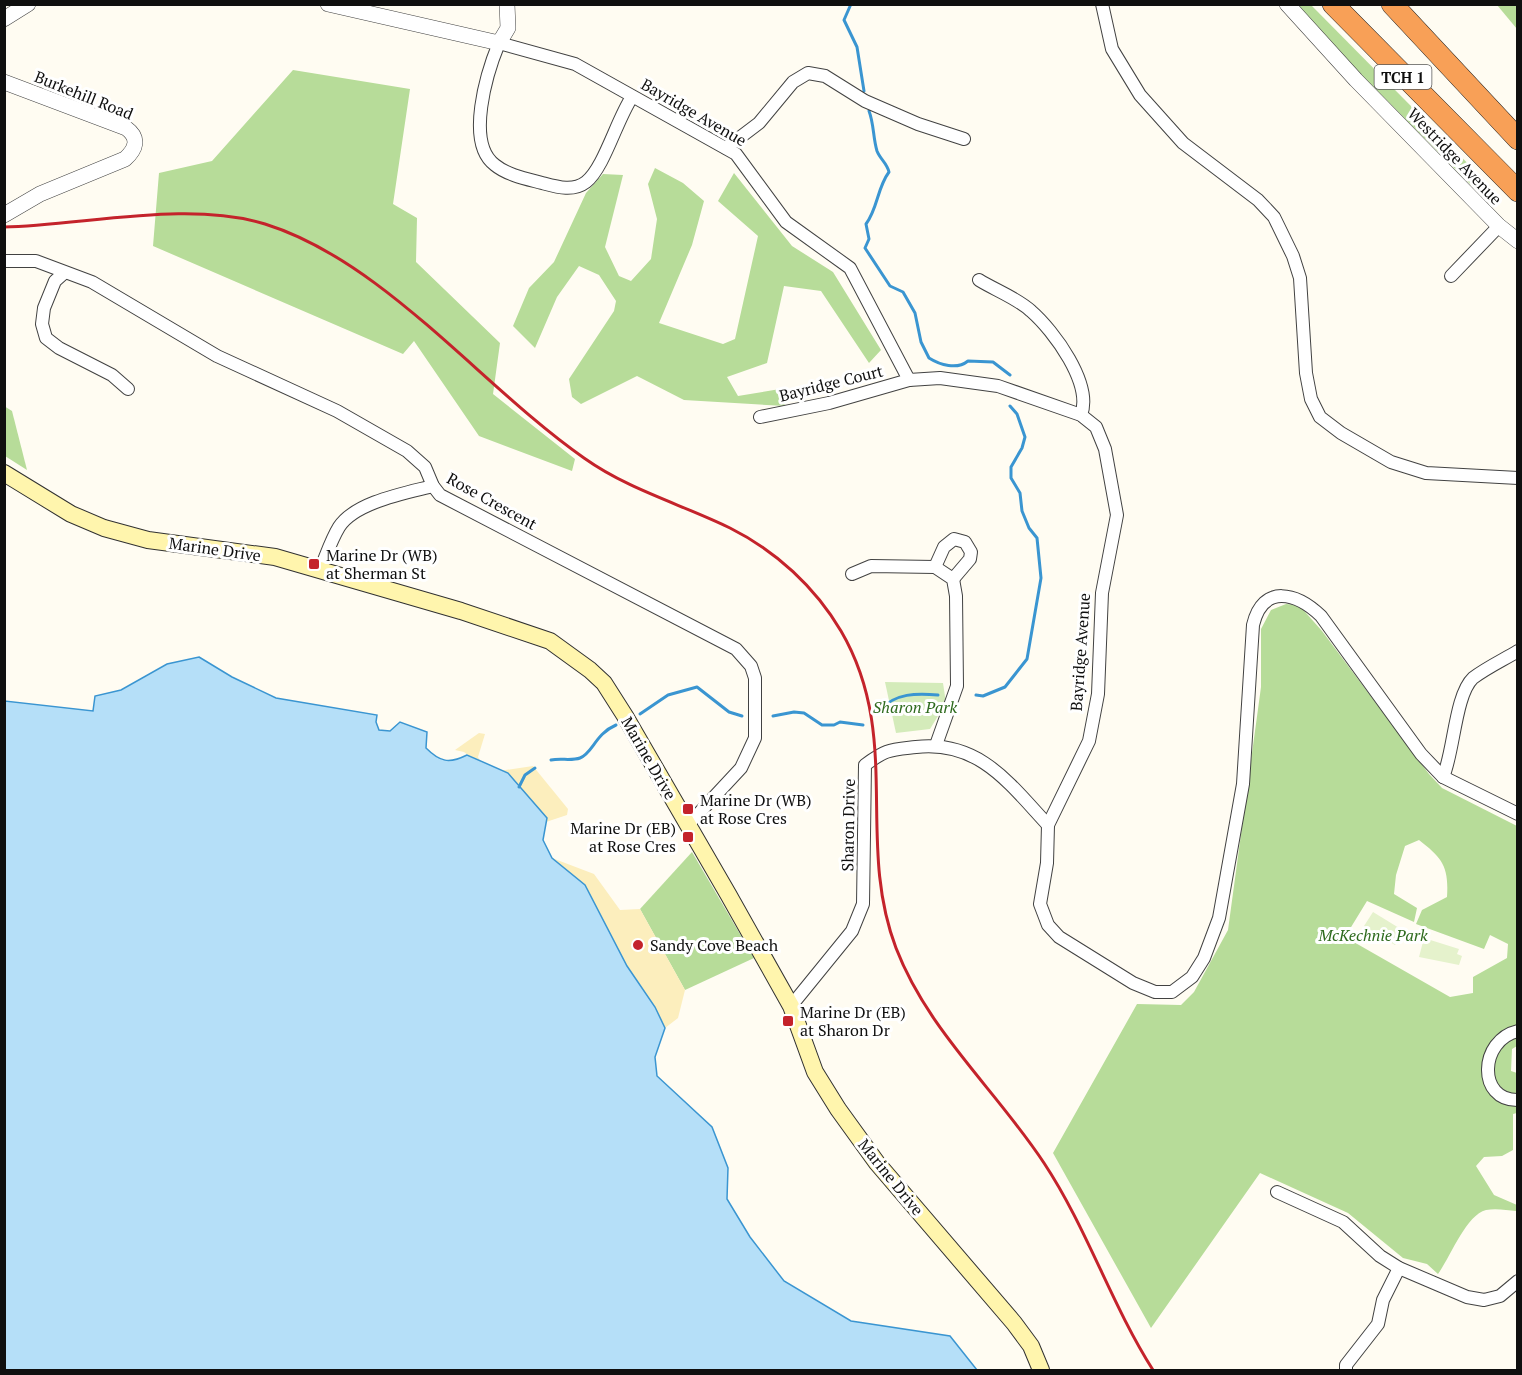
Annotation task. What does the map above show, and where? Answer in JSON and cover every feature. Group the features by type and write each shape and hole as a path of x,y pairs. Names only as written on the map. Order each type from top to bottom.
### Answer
{"highway":[{"name":"TCH 1","path":"1333,4 1474,150 1518,191"},
{"name":"TCH 1","path":"1392,4 1518,139"},
{"path":"1474,150 1518,204"}],"main road":[{"name":"Marine Drive","path":"4,473 71,514 104,528 148,540 275,558 320,570 529,632 574,657 604,683 692,830 791,1006 816,1072 838,1109 877,1163 1014,1323 1031,1346 1041,1371"}],"street":[{"path":"4,19 28,4"},
{"name":"Bayridge Avenue","path":"328,4 499,43 575,64 726,148 743,162 786,222 850,268 909,380 940,378 999,386 1081,415 1096,427 1105,449 1117,515 1102,593 1098,694 1089,741 1048,825 1047,863 1040,893 1040,904 1044,919 1053,932 1144,988 1166,993 1184,986 1204,958 1219,918 1243,784 1253,625 1262,604 1276,597 1300,599 1321,616 1421,754 1443,777"},
{"path":"507,4 508,28 499,43 484,92 479,136 488,160 509,173 557,187 570,189 581,185 594,173 621,114 632,97"},
{"path":"1102,4 1112,49 1140,95 1182,143 1258,200 1274,217 1293,256 1300,278 1306,373 1311,399 1320,417 1341,433 1391,462 1426,474 1518,478"},
{"name":"Westridge Avenue","path":"1287,4 1356,80 1500,226 1518,241"},
{"path":"726,148 759,123 793,82 808,73 825,76 865,101 964,139"},
{"name":"Burkehill Road","path":"4,82 126,128 132,132 136,147 126,159 40,194 4,215"},
{"name":"Westridge Avenue","path":"1450,276 1500,226"},
{"name":"Rose Crescent","path":"4,261 36,261 92,282 217,356 337,411 407,451 425,466 433,486 440,495 736,649 746,657 755,678 756,738 741,768 692,830"},
{"path":"64,273 55,280 44,308 42,324 46,338 59,348 112,375 128,389"},
{"path":"978,280 1030,310 1061,345 1073,366 1085,404 1081,415"},
{"name":"Bayridge Court","path":"760,417 829,402 909,380"},
{"path":"320,570 340,525 354,513 381,500 433,486"},
{"path":"935,567 949,542 954,539 965,542 971,552 970,559 953,579"},
{"path":"852,574 871,566 935,567 953,579 956,596 957,686 936,745"},
{"path":"1518,651 1469,684 1461,706 1450,760 1443,777 1518,814"},
{"name":"Sharon Drive","path":"791,1006 852,931 862,904 865,765 883,751 936,745 972,755 1000,773 1048,825"},
{"path":"1518,1031 1498,1040 1490,1054 1488,1064 1490,1083 1499,1095 1504,1099 1518,1100"},
{"path":"1277,1192 1343,1222 1380,1256 1399,1268 1467,1297 1484,1300 1500,1296 1518,1281"},
{"path":"1346,1371 1346,1365 1378,1323 1383,1300 1399,1268"}],"green space":[{"path":"1292,5 1311,5 1495,191 1485,199"},
{"path":"1497,5 1517,5 1517,29"},
{"path":"293,70 410,89 393,204 417,218 416,262 500,343 493,394 575,459 572,471 479,436 414,341 403,354 153,246 159,173 212,161"},
{"path":"655,168 683,183 704,201 692,245 659,323 723,344 735,339 758,236 718,201 734,173 792,246 833,272 881,350 869,363 821,291 784,286 767,363 727,377 738,396 780,389 785,406 684,400 637,376 581,404 572,397 569,379 614,311 616,301 599,275 579,266 557,297 535,348 513,326 529,288 554,262 586,193 603,174 623,175 605,247 619,276 631,281 651,259 657,219 648,184"},
{"path":"4,406 12,411 27,470 5,456"},
{"name":"McKechnie Park","path":"1286,604 1299,605 1322,631 1429,774 1442,788 1517,826 1517,1027 1494,1038 1487,1055 1488,1074 1493,1091 1503,1103 1517,1103 1517,1113 1513,1114 1513,1150 1502,1156 1484,1157 1476,1166 1494,1195 1517,1205 1517,1221 1516,1211 1493,1209 1479,1213 1465,1228 1438,1274 1427,1264 1403,1258 1348,1213 1260,1173 1151,1328 1053,1153 1137,1004 1181,1005 1194,992 1228,930 1261,687 1261,629 1271,610","holes":["1419,840 1427,846 1445,870 1447,897 1422,910 1416,924 1484,949 1490,935 1508,944 1507,958 1473,977 1473,993 1450,997 1345,937 1367,901 1414,922 1417,908 1394,894 1396,875 1405,846"]},
{"name":"Sharon Park","path":"885,682 943,683 946,703 930,729 896,733"},
{"path":"692,852 754,958 685,990 640,909"},
{"path":"1373,912 1404,931 1395,945 1364,926"},
{"path":"1424,938 1459,949 1457,954 1462,956 1459,965 1419,957"},
{"path":"1517,1035 1517,1046 1512,1049 1511,1071 1517,1073 1517,1095 1504,1090 1496,1081 1492,1062 1493,1054"}],"sand":[{"path":"479,733 485,734 478,757 483,766 464,752 455,750"},
{"path":"533,766 568,809 567,815 546,822 492,772"},
{"name":"Sandy Cove Beach","path":"552,858 594,874 620,910 640,909 685,990 678,1018 665,1028 655,1007 627,966 585,885"}],"water":[{"path":"199,657 232,677 276,698 377,715 376,722 379,730 390,731 400,722 427,732 426,748 440,759 455,760 467,755 508,773 547,818 543,840 552,858 585,885 627,966 655,1007 665,1028 655,1057 657,1076 712,1127 728,1168 727,1199 750,1237 784,1281 851,1321 950,1336 977,1370 5,1370 5,701 93,711 95,696 121,690 167,664"}],"waterway":[{"path":"851,4 844,20 857,47 864,91"},
{"path":"869,111 877,151 889,172 866,224 869,239 865,248 890,286 903,292 915,313 921,342 929,358 938,363 954,366 968,361 993,362 1010,375"},
{"path":"976,695 983,696 1005,687 1027,659 1041,578 1037,538 1029,528 1022,511 1020,493 1011,478 1011,467 1022,448 1025,437 1017,414 1010,406"},
{"path":"640,714 668,695 697,687 729,712 742,716"},
{"path":"880,710 899,697 914,694 938,695"},
{"path":"773,716 794,712 804,713 822,725 834,725 840,722 863,725"},
{"path":"551,760 584,756 603,733 616,725"},
{"path":"519,787 525,775 535,768"}],"railway":[{"path":"4,227 136,216 204,214 235,217 265,224 309,242 351,266 391,296 546,429 584,458 637,488 712,519 747,537 778,559 807,585 841,631 859,671 870,710 875,749 879,868 884,908 896,948 910,978 944,1033 1044,1163 1073,1213 1124,1319 1153,1370"}],"place":[{"name":"Marine Dr (WB) at Sherman St","path":"314,564"},
{"name":"Marine Dr (WB) at Rose Cres","path":"688,809"},
{"name":"Marine Dr (EB) at Rose Cres","path":"688,837"},
{"name":"Sandy Cove Beach","path":"638,945"},
{"name":"Marine Dr (EB) at Sharon Dr","path":"788,1021"}]}
